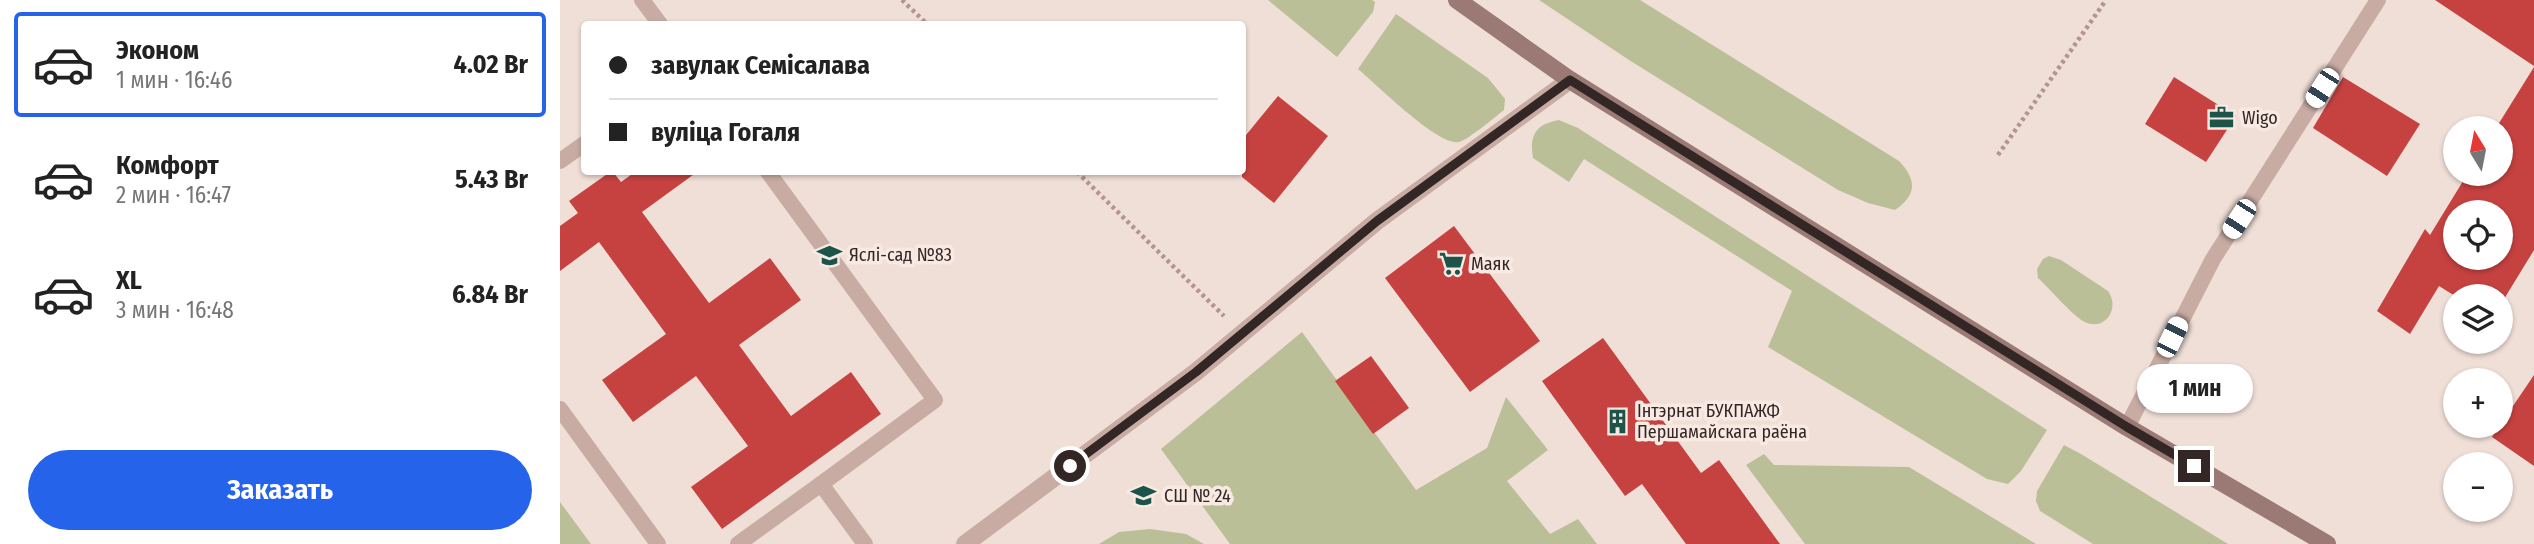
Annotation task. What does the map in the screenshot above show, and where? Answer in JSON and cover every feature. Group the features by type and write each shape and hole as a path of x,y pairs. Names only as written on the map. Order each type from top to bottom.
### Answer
{"main road":[{"path":"1457,0 1570,80 2127,427 2327,544"}],"street":[{"path":"965,544 1196,372 1377,221 1570,80"}],"lane":[{"path":"642,0 658,21"},
{"path":"2127,427 2213,259 2378,0"},
{"path":"560,161 581,146"},
{"path":"738,544 935,400 770,175"},
{"path":"560,409 658,544"},
{"path":"821,484 864,544"}],"path":[{"path":"902,0 924,21"},
{"path":"1998,155 2106,0"},
{"path":"1080,175 1242,334"}],"green space":[{"path":"1268,0 1375,2 1373,12 1337,57"},
{"path":"1539,0 1640,0 1899,161 1909,175 1911,193 1895,210 1868,203 1838,190 1629,60"},
{"path":"1396,14 1488,78 1505,99 1504,110 1459,142 1437,135 1392,100 1358,69"},
{"path":"1559,120 1578,128 2047,430 2021,471 2008,484 1987,479 1768,347 1792,291 1584,159 1569,182 1533,158 1532,143 1536,132 1545,124"},
{"path":"2049,256 2061,260 2108,291 2113,305 2104,322 2091,324 2083,321 2038,278 2037,269 2043,259"},
{"path":"1302,332 1416,490 1487,448 1506,397 1548,450 1507,481 1550,534 1578,519 1597,544 1230,544 1161,449"},
{"path":"2064,445 2228,544 2093,544 2040,511 2036,501 2037,491"},
{"path":"1764,454 1774,465 1909,467 2036,544 1805,544 1746,465"},
{"path":"560,502 591,544 560,544"},
{"path":"1150,529 1186,534 1204,544 1099,544 1119,532"}],"building":[{"path":"2435,0 2534,0 2534,66"},
{"path":"2534,67 2534,250 2513,284 2443,284 2443,288 2439,286 2410,334 2377,311 2425,229 2430,235 2443,214 2443,270 2513,270 2513,200 2451,200 2460,186 2513,186 2513,116 2503,116"},
{"path":"2174,77 2236,116 2206,162 2145,124"},
{"path":"2343,77 2420,124 2387,176 2313,128"},
{"path":"1278,96 1328,136 1274,203 1242,177 1246,175 1246,135"},
{"path":"606,175 615,175 621,182 631,175 693,175 642,212 709,303 770,258 801,300 739,345 791,416 851,372 881,414 722,529 691,487 748,446 696,376 633,422 602,380 666,334 599,242 560,271 560,226 578,213 569,201"},
{"path":"1454,226 1540,341 1470,392 1385,278"},
{"name":"Інтэрнат БУКПАЖФ Першамайскага раёна","path":"1603,338 1701,473 1719,460 1780,544 1686,544 1642,484 1625,496 1542,381"},
{"path":"1371,356 1409,408 1373,434 1335,381"},
{"path":"2534,375 2534,466 2493,438 2513,438 2513,406"}],"place":[{"name":"Wigo","path":"2222,118"},
{"name":"Яслі-сад №83","path":"829,255"},
{"name":"Маяк","path":"1451,264"},
{"name":"Інтэрнат БУКПАЖФ Першамайскага раёна","path":"1617,421"},
{"name":"СШ № 24","path":"1144,496"}],"route":[{"path":"1070,466 1196,372 1377,221 1570,80 2194,466"}]}
